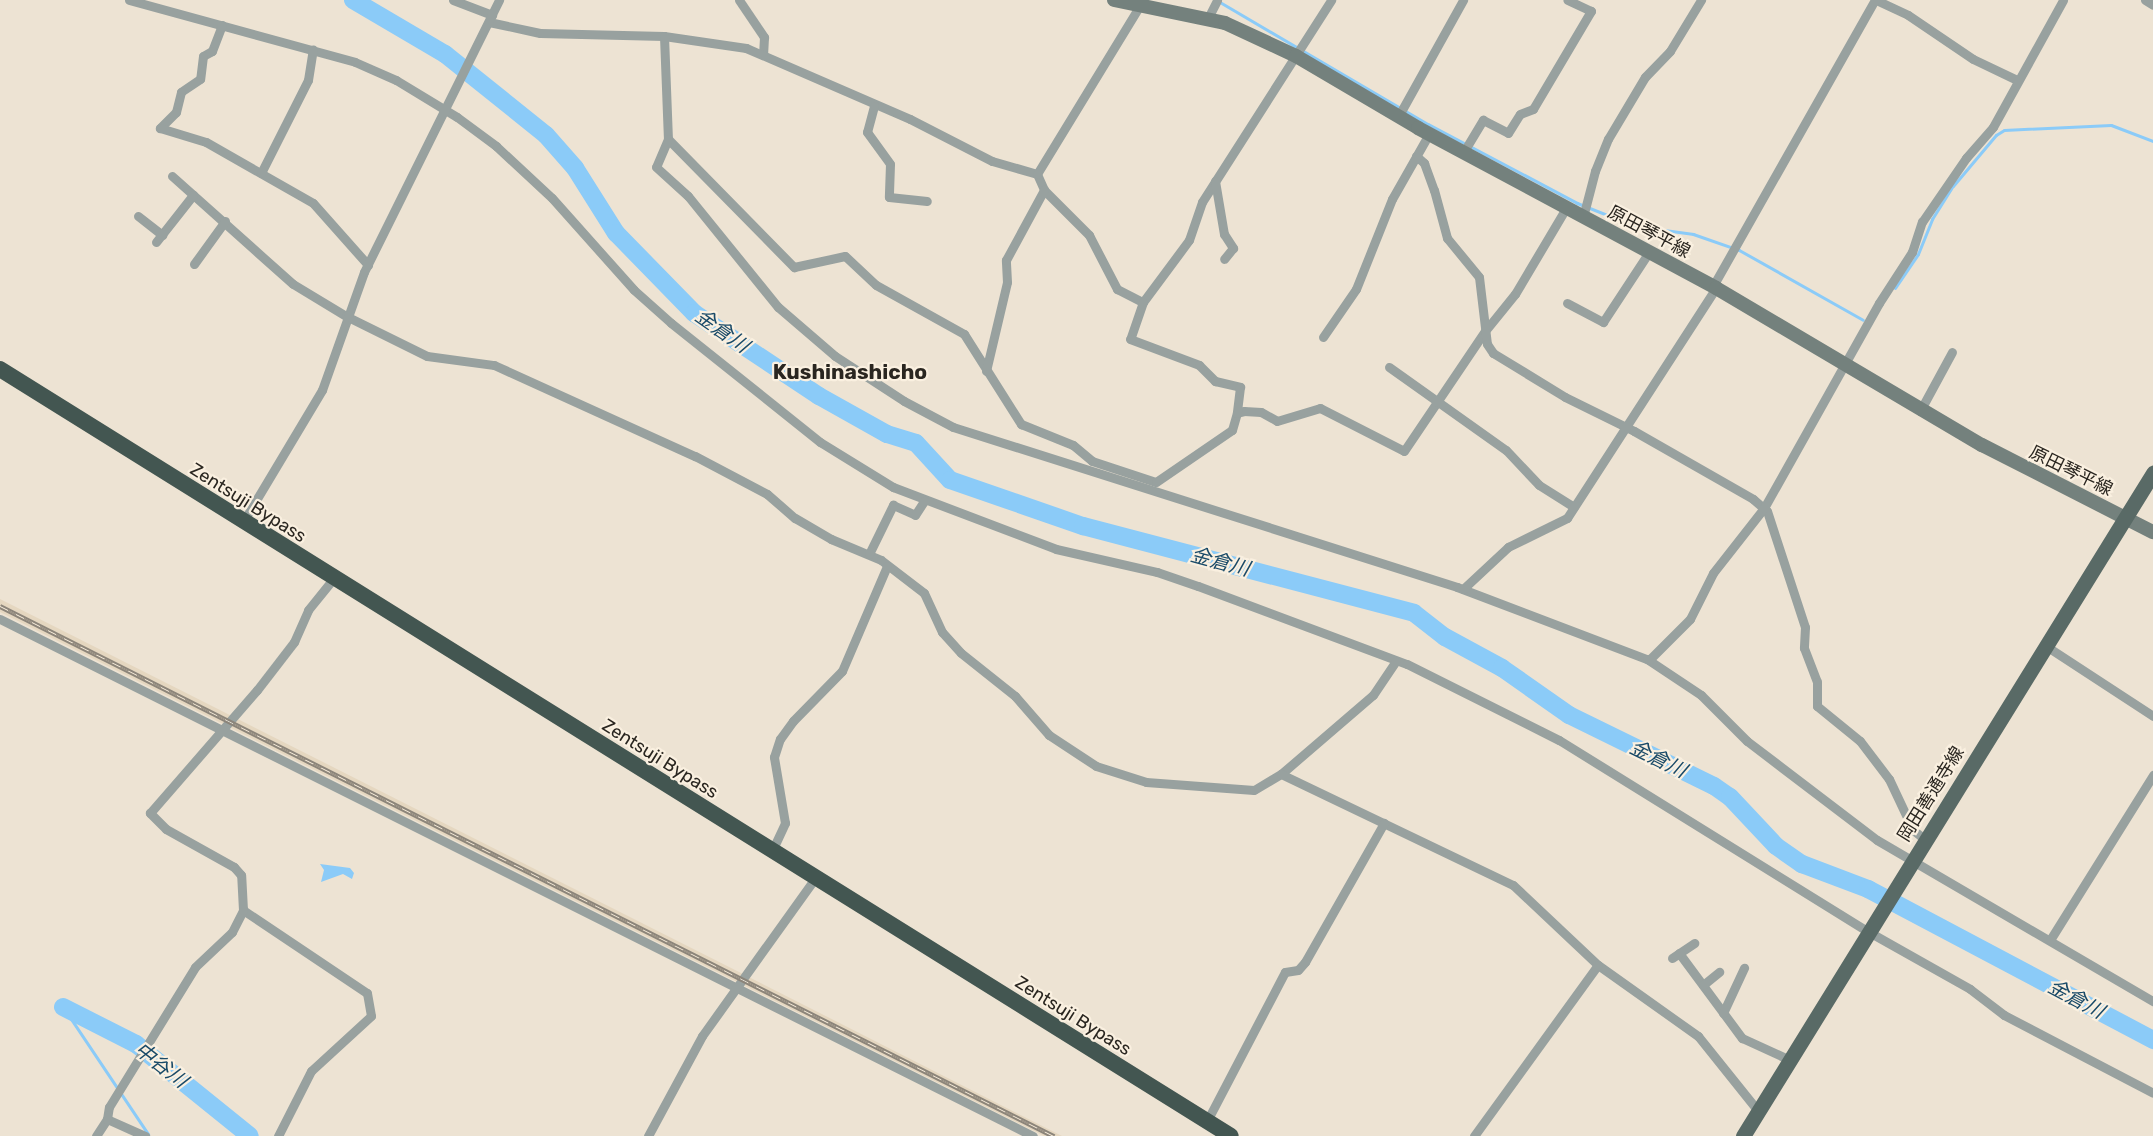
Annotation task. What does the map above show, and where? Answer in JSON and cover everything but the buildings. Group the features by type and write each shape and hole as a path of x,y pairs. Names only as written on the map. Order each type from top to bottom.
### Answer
{"highway":[{"name":"Zentsuji Bypass","path":"0,358 69,416"},
{"name":"Zentsuji Bypass","path":"0,369 69,416 1231,1136"}],"main road":[{"name":"原田琴平線","path":"1114,0 1208,18 1300,50 1401,111 1429,134 1466,147 1566,208 1585,210 1649,252 1715,287 1920,411 2072,493 2126,517 2153,532"},
{"name":"岡田善通寺線","path":"1743,1136 2153,473"}],"street":[{"path":"129,0 313,49 396,80 446,110 496,146 552,198 634,290 706,352 820,442 893,487 924,501 1056,549 1157,572 1375,650 1568,745 1869,932 1970,989 2004,1015 2153,1094"},
{"path":"453,0 490,18 540,33 664,36 763,55 874,106 910,119 992,161 1037,174"},
{"path":"243,522 322,390 346,316 368,265 499,0"},
{"path":"739,0 764,36 763,55"},
{"path":"664,36 668,139 656,167 688,196 778,307 835,356 954,428 1156,482 1232,430 1237,413 1240,387 1215,381 1198,365 1130,339 1143,302 1189,240 1202,202 1331,0"},
{"path":"1401,111 1430,72 1445,22 1463,0"},
{"path":"1466,147 1483,120 1508,133 1520,114 1533,109 1591,12 1567,0"},
{"path":"1585,210 1608,139 1645,77 1670,51 1701,0"},
{"path":"1463,589 1508,547 1560,523 1574,507 1715,287 1733,248 1875,0 2017,80"},
{"path":"1649,660 1690,619 1713,573 1764,508 1912,252 1922,222 1966,158 1993,127 2017,80 2036,55 2047,26 2063,0"},
{"path":"2145,0 2153,5"},
{"path":"1208,18 1216,2"},
{"path":"1037,174 1140,6"},
{"path":"222,26 212,51 203,56 200,79 181,92 177,112 160,128 206,142 313,203 368,265"},
{"path":"261,173 308,80 313,49"},
{"path":"874,106 867,132 891,164 889,197 927,201"},
{"path":"1323,337 1356,289 1392,200 1429,134"},
{"path":"668,139 794,267 845,256 876,285 955,326 1015,419 1073,445 1090,465 1463,589 1649,660 1701,694 1747,741 1827,804 1911,864 2050,940 2153,1001"},
{"path":"1416,156 1424,163 1447,238 1479,277 1485,331 1493,353 1565,398 1626,427 1764,508 1805,627 1804,648 1817,682 1817,706 1860,741 1889,779 1913,830 1926,840"},
{"path":"1037,174 1044,190 1089,235 1117,289 1143,302"},
{"path":"172,176 293,284 346,316 427,356 494,365 695,456 767,494 795,518 831,539 869,554 924,593 942,632 962,653 1015,696 1049,735 1096,766 1146,782 1241,791 1254,790 1281,774 1373,695 1395,662"},
{"path":"1215,182 1221,222 1233,248 1224,259"},
{"path":"986,371 1007,282 1006,260 1044,190"},
{"path":"138,216 159,238 193,195"},
{"path":"1237,413 1261,412 1277,421 1320,408 1404,451 1485,331 1515,294 1566,208"},
{"path":"194,264 225,221"},
{"path":"1567,303 1603,322 1649,252"},
{"path":"1920,411 1951,365 1952,352"},
{"path":"1389,367 1506,450 1539,485 1574,507"},
{"path":"869,554 893,505 915,515 924,501"},
{"path":"772,851 785,823 774,757 780,739 842,670 887,566"},
{"path":"96,1136 107,1119 109,1107 195,967 231,932 243,909 241,875 234,867 166,830 150,813 223,730 294,642 308,610 333,579"},
{"path":"0,619 1033,1136"},
{"path":"2046,646 2153,716"},
{"path":"1281,774 1513,885 1598,965 1698,1035 1758,1111"},
{"path":"2050,940 2153,775"},
{"path":"1208,1121 1285,972 1298,970 1305,962 1384,824"},
{"path":"648,1136 702,1035 735,986 815,878"},
{"path":"243,909 367,993 371,1016 311,1071 278,1136"},
{"path":"1694,943 1675,956 1703,985 1742,1038 1790,1060"},
{"path":"1474,1136 1598,965"},
{"path":"1724,1013 1744,968"},
{"path":"1703,985 1719,972"},
{"path":"107,1119 146,1136"}],"shaded area":[{"path":"0,599 1062,1136 1044,1136 0,612"}],"water":[{"path":"320,864 350,868 354,873 352,879 343,874 321,882 324,870"}],"waterway":[{"name":"金倉川","path":"353,0 445,54 546,135 575,168 616,233 694,313 819,396 887,434 916,443 950,480 1083,526 1414,613 1445,637 1502,668 1569,715 1714,786 1730,797 1776,846 1802,864 1868,889 2153,1040"},
{"path":"1218,1 1428,124 1577,203 1635,226 1693,234 1739,250 1863,320"},
{"path":"1895,288 1918,254 1932,219 1953,186 1996,135 2004,130 2111,125 2153,141"},
{"path":"63,1007 148,1134"},
{"name":"中谷川","path":"63,1007 136,1044 250,1136"}],"railway":[{"path":"0,606 1054,1136"}],"district":[{"name":"Kushinashicho","path":"850,372"}]}
